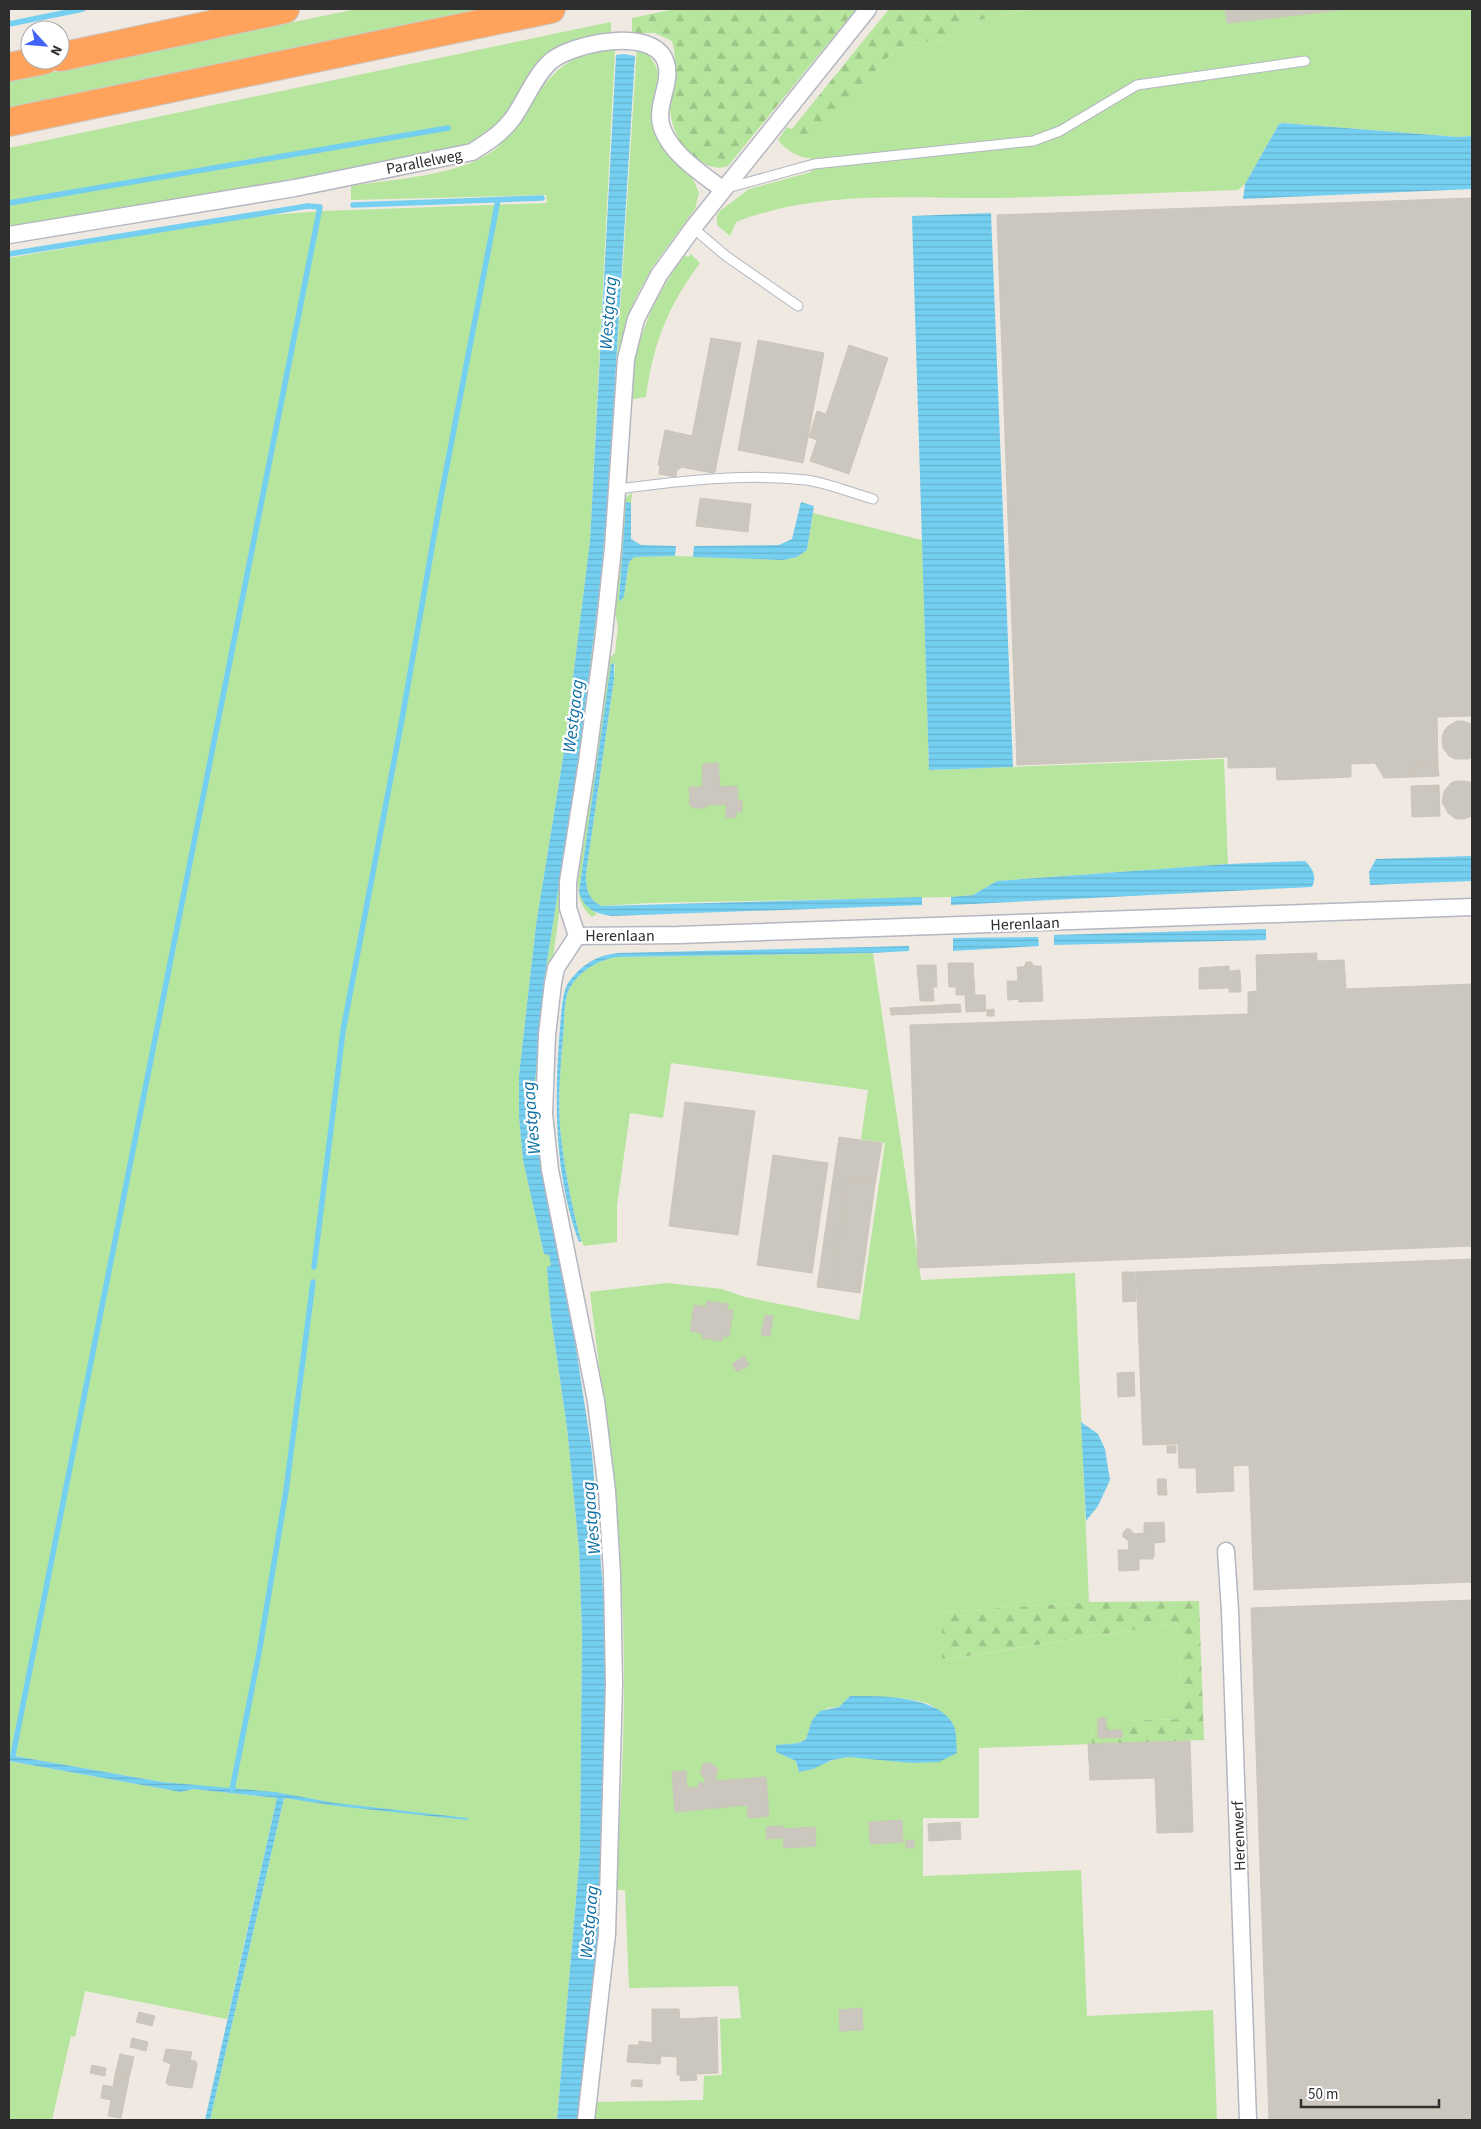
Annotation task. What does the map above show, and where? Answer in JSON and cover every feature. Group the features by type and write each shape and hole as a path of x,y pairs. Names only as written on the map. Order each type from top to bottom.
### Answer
{"highway":[{"path":"70,55 285,9"},
{"path":"9,122 551,9"}],"street":[{"path":"586,2120 607,1934 614,1684 611,1565 607,1491 596,1401 550,1170 544,1114 547,1035 553,983 556,968 577,936 568,908 568,882 603,642 618,489 626,359 636,319 659,275 722,190 868,9"},
{"name":"Parallelweg","path":"9,235 294,188 472,152 495,138 513,119 551,61 570,52 600,42 639,41 658,50 666,61 667,76 659,113 662,128 676,150 722,190"},
{"name":"Herenlaan","path":"577,936 679,935 1472,907"},
{"name":"Herenwerf","path":"1226,1551 1230,1611 1248,2120"}],"lane":[{"path":"722,190 814,164 1033,141 1060,131 1137,85 1305,61"},
{"path":"693,228 726,256 798,306"},
{"path":"618,489 682,480 749,477 808,480 873,499"}],"green space":[{"path":"357,9 517,9 9,112 9,81 70,70 70,68"},
{"path":"675,9 856,9 728,166 720,168 710,166 692,157 683,147 672,123 670,101 675,58 672,41 655,33 632,33 632,18"},
{"path":"889,9 1031,9 970,22 944,40 910,43 892,53 811,138 791,130"},
{"path":"1031,9 1472,9 1472,136 1458,137 1283,123 1279,124 1245,184 1238,190 999,198 899,197 833,200 800,204 736,222 730,236 717,225 717,215 720,211 749,189 811,172 812,159 793,153 778,140 787,127 811,137 892,53 910,43 944,40 970,22"},
{"path":"611,22 611,36 580,40 557,46 545,55 504,115 491,129 471,144 334,172 9,227 9,148"},
{"path":"637,47 647,54 657,69 658,87 653,118 691,174 699,193 695,209 653,266 635,299 626,320 620,355 608,544 543,1034 559,1254 544,1185 537,1136 535,1082 545,975 578,763 600,586 608,496"},
{"path":"615,48 590,541 563,758 536,925 519,1075 519,1117 523,1160 544,1254 549,1255 552,1265 551,1317 567,1428 579,1549 582,1634 580,1852 557,2120 210,2120 285,1794 162,1782 9,1755 9,258 245,217 323,211 547,203 546,195 351,200 351,186 426,175 463,166 480,159 505,140 541,89 562,67 580,57"},
{"path":"691,254 700,263 679,294 664,326 653,359 646,397 627,400 640,341 653,308 661,291 684,255 688,257"},
{"path":"632,493 631,503 626,502 619,600 621,601 626,585 629,562 634,557 675,556 783,560 797,557 807,550 813,513 922,540 929,770 1224,759 1228,864 997,881 973,895 951,897 649,903 602,906 589,893 586,874 614,679 615,664 612,663 579,892 587,906 597,914 592,917 582,904 579,895 578,878 576,877 604,663 615,653 618,626 612,599 622,500"},
{"path":"873,953 921,1280 1075,1273 1089,1602 942,1612 943,1660 1177,1623 1183,1719 1091,1722 1092,1744 979,1748 979,1818 923,1818 923,1876 1081,1870 1087,2016 1213,2010 1217,2120 594,2120 595,2102 703,2100 704,2076 722,2075 720,2019 741,2018 738,1986 629,1988 625,1890 615,1890 623,1754 624,1686 621,1577 614,1495 590,1292 666,1283 722,1289 745,1297 859,1320 885,1143 861,1139 868,1090 671,1063 663,1118 630,1113 617,1205 617,1242 584,1246 581,1241 569,1189 560,1123 560,1082 565,1005 569,989 580,975 604,960 618,957","holes":["850,1696 890,1697 922,1702 936,1708 953,1724 911,1763 848,1757 836,1759 799,1772 796,1761 776,1752 776,1746 799,1743 806,1739 812,1720 827,1708 839,1707"]},
{"path":"1199,1601 1204,1740 1092,1744 1091,1722 1183,1719 1177,1623 942,1660 942,1612 1089,1602"},
{"path":"9,1761 181,1792 193,1789 277,1798 227,2019 85,1991 75,2037 71,2036 52,2120 9,2120"}],"water":[{"name":"Westgaag","path":"616,55 635,56 608,496 600,586 578,763 545,975 535,1082 537,1136 544,1185 572,1322 592,1453 606,1628 607,1719 602,1919 578,2120 557,2120 580,1852 582,1634 579,1549 567,1428 551,1317 547,1267 551,1265 549,1255 544,1254 523,1160 519,1117 519,1075 536,925 563,758 590,541"},
{"path":"1279,124 1458,137 1472,136 1472,189 1243,199 1245,184"},
{"path":"991,213 1013,767 929,770 912,216"},
{"path":"626,502 631,503 631,539 641,545 676,546 675,556 634,557 629,562 624,596 621,601 619,600"},
{"path":"801,502 814,506 807,550 797,557 783,560 693,557 694,546 779,545 792,539"},
{"path":"614,663 614,679 586,874 589,893 597,903 602,906 922,897 922,905 612,916 601,914 587,907 579,892 611,664"},
{"path":"1472,856 1472,881 1370,885 1369,872 1376,859"},
{"path":"1305,861 1313,873 1312,887 951,905 951,897 973,895 997,881 1228,864"},
{"path":"1266,929 1266,940 1054,945 1054,935"},
{"path":"1038,937 1039,946 953,951 953,938"},
{"path":"909,946 909,951 873,953 618,957 604,960 580,975 569,989 566,999 559,1096 563,1150 569,1189 581,1241 579,1242 571,1216 560,1163 557,1109 558,1055 563,998 568,983 578,971 596,959 618,953"},
{"path":"1081,1422 1098,1434 1105,1449 1110,1480 1098,1506 1086,1521"},
{"path":"850,1696 908,1699 936,1708 947,1716 954,1726 957,1753 939,1762 911,1763 848,1757 832,1760 813,1769 799,1772 796,1761 776,1752 776,1745 799,1743 806,1739 812,1720 820,1711 839,1707"},
{"path":"9,1755 162,1782 275,1792 335,1803 467,1818 468,1820 337,1806 284,1798 210,2120 205,2120 277,1798 193,1789 181,1792 9,1761"}],"building":[{"path":"1225,9 1349,9 1227,23"},
{"path":"1472,198 1472,716 1437,717 1438,766 1414,767 1415,777 1384,778 1375,763 1351,764 1351,777 1277,780 1276,767 1228,768 1228,757 1017,765 997,215"},
{"path":"711,338 741,343 715,472 681,467 677,469 676,477 659,474 660,465 658,465 665,430 692,436"},
{"path":"758,340 824,353 803,463 738,450"},
{"path":"849,345 888,358 849,474 810,461 817,440 809,437 817,411 826,414"},
{"path":"700,498 751,504 748,532 696,526"},
{"path":"1457,721 1472,724 1472,757 1468,759 1455,759 1449,756 1443,748 1442,738 1444,731 1448,726"},
{"path":"718,763 720,787 737,786 738,801 742,800 742,812 736,812 736,817 726,818 726,804 706,805 706,808 693,808 693,805 690,806 689,787 702,787 703,764"},
{"path":"1438,766 1439,776 1415,777 1414,767"},
{"path":"1456,781 1472,783 1472,816 1464,819 1456,819 1448,813 1442,802 1444,791 1451,783"},
{"path":"1439,785 1440,816 1412,817 1411,786"},
{"path":"1317,953 1317,961 1344,960 1346,989 1472,984 1472,1246 918,1268 910,1025 1248,1014 1248,992 1257,991 1256,955"},
{"path":"1026,962 1031,962 1034,966 1041,966 1043,1001 1019,1002 1019,999 1008,1000 1007,981 1018,981 1017,967 1024,967"},
{"path":"948,963 973,963 975,995 985,995 986,1011 966,1012 965,995 956,995 956,987 949,987"},
{"path":"917,965 936,965 937,987 933,987 934,1001 920,1001"},
{"path":"1229,966 1229,971 1240,970 1241,992 1229,992 1229,988 1199,989 1199,968"},
{"path":"960,1004 961,1012 891,1015 890,1008"},
{"path":"994,1009 994,1016 987,1016 987,1010"},
{"path":"685,1102 755,1111 738,1235 669,1226"},
{"path":"839,1137 882,1143 875,1184 847,1180 832,1289 817,1287"},
{"path":"773,1155 828,1163 812,1273 757,1265"},
{"path":"847,1180 875,1184 860,1293 832,1289"},
{"path":"1472,1259 1472,1582 1254,1590 1249,1465 1233,1466 1234,1491 1197,1493 1196,1468 1179,1468 1178,1444 1143,1445 1136,1272"},
{"path":"1122,1272 1135,1272 1136,1301 1123,1302"},
{"path":"707,1301 728,1304 727,1310 733,1310 729,1337 723,1336 722,1341 702,1338 702,1333 690,1331 694,1305 706,1307"},
{"path":"765,1315 773,1316 770,1336 761,1335"},
{"path":"744,1356 749,1365 737,1372 732,1364"},
{"path":"1134,1372 1135,1396 1118,1397 1117,1373"},
{"path":"1167,1446 1176,1446 1176,1453 1167,1453"},
{"path":"1157,1479 1166,1479 1167,1495 1158,1495"},
{"path":"1164,1522 1165,1542 1154,1543 1153,1559 1139,1559 1139,1570 1119,1571 1118,1550 1129,1550 1128,1540 1123,1537 1126,1529 1130,1529 1134,1534 1144,1533 1144,1523"},
{"path":"1472,1600 1472,2120 1269,2120 1251,1608"},
{"path":"1098,1718 1106,1718 1106,1730 1122,1730 1122,1737 1098,1738"},
{"path":"1190,1741 1193,1832 1157,1833 1155,1778 1090,1780 1088,1744"},
{"path":"711,1763 718,1769 715,1781 766,1777 769,1816 748,1818 747,1805 675,1812 672,1772 686,1771 687,1788 699,1787 698,1783 705,1783 705,1779 700,1772 703,1764"},
{"path":"902,1820 903,1842 870,1844 869,1822"},
{"path":"960,1822 961,1839 929,1841 928,1824"},
{"path":"783,1826 783,1829 815,1827 816,1846 784,1848 783,1838 767,1839 766,1827"},
{"path":"914,1840 914,1848 906,1848 906,1841"},
{"path":"862,2008 863,2030 840,2031 839,2010"},
{"path":"652,2009 679,2009 680,2019 717,2017 718,2073 696,2074 697,2080 680,2081 680,2075 677,2075 677,2057 661,2056 660,2064 627,2062 629,2045 639,2045 639,2041 652,2043"},
{"path":"139,2012 155,2016 152,2026 136,2022"},
{"path":"132,2038 148,2042 146,2051 130,2047"},
{"path":"166,2049 192,2052 190,2060 196,2061 197,2065 192,2088 168,2085 166,2082 171,2064 163,2061"},
{"path":"120,2054 134,2057 129,2078 115,2075"},
{"path":"92,2065 106,2068 105,2076 90,2073"},
{"path":"115,2075 129,2078 121,2118 108,2116 111,2100 101,2098 103,2085 113,2087"},
{"path":"632,2080 642,2080 642,2087 631,2086"}],"waterway":[{"path":"9,24 83,9"},
{"path":"9,203 448,128"},
{"path":"353,205 542,198"},
{"path":"314,1267 343,1031 402,719 440,502 498,200"},
{"path":"9,254 308,206 320,207 13,1755"},
{"path":"232,1790 259,1653 286,1491 313,1282"}]}
